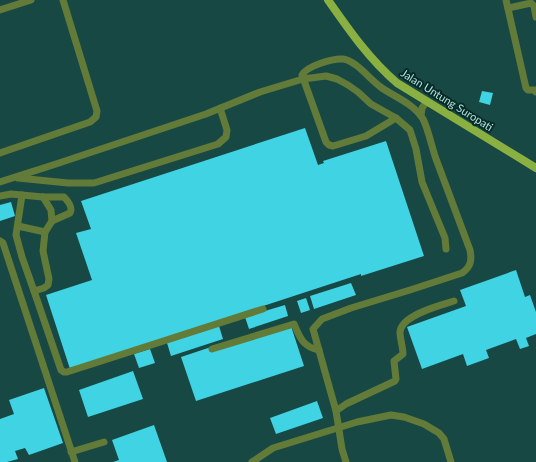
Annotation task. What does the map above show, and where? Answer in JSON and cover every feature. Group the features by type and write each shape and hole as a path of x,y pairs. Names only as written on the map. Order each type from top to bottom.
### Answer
{"main road":[{"name":"Jalan Untung Suropati","path":"328,0 365,51 380,68 397,83 536,168"}],"street":[{"path":"0,10 30,0"},
{"path":"0,153 90,122 96,117 97,111 63,0"},
{"path":"506,0 526,88 528,90 536,90"},
{"path":"508,8 531,3 534,6 536,17"},
{"path":"346,462 336,411 314,329 322,319 465,271 470,264 470,250 426,124 421,116 399,98 381,88 352,62 332,60 307,69 302,75 326,142 329,145 333,146 366,136 396,118"},
{"path":"0,182 206,114 260,92 303,79 326,76 337,79 358,92 371,104 396,118 410,130 416,149 422,182 445,238 446,249"},
{"path":"399,98 403,87"},
{"path":"421,116 422,108 426,101"},
{"path":"14,177 68,183 94,183 218,144 226,137 227,130 220,108"},
{"path":"0,196 11,194 64,197 71,208 70,213 52,221 45,232 43,251 49,279 48,285 34,291"},
{"path":"22,195 16,235 18,244 61,370 64,372 75,370 263,309"},
{"path":"43,197 51,210 52,221"},
{"path":"18,226 45,232"},
{"path":"0,241 3,243 75,462"},
{"path":"336,411 346,404 395,381 394,361 403,354 400,332 402,325 423,311 454,301"},
{"path":"212,349 294,324 301,340 310,348 319,350"},
{"path":"252,462 272,448 339,429 357,422 391,415 404,417 424,424 439,433 444,440 451,462"},
{"path":"71,452 104,442"}],"building":[{"path":"482,91 493,93 490,105 479,102"},
{"path":"305,128 318,165 324,163 323,161 386,141 424,256 361,276 361,274 70,369 46,295 92,280 76,233 91,229 81,201"},
{"path":"11,202 15,216 0,221 0,205"},
{"path":"516,270 525,297 530,295 536,312 536,334 526,338 529,346 520,349 516,339 486,350 489,358 467,366 463,354 422,369 407,327 466,306 460,290"},
{"path":"351,283 356,295 314,309 310,296"},
{"path":"306,298 310,310 301,313 297,301"},
{"path":"285,305 288,316 249,329 245,317"},
{"path":"219,326 223,339 171,356 167,343"},
{"path":"291,326 304,366 196,401 181,357 211,347"},
{"path":"150,349 155,363 139,368 134,354"},
{"path":"133,371 143,399 88,417 79,390"},
{"path":"44,388 63,443 29,455 25,448 15,451 18,459 0,462 0,419 14,414 9,400"},
{"path":"317,401 323,418 276,434 270,418"},
{"path":"154,425 167,462 113,462 119,460 112,440"}]}
